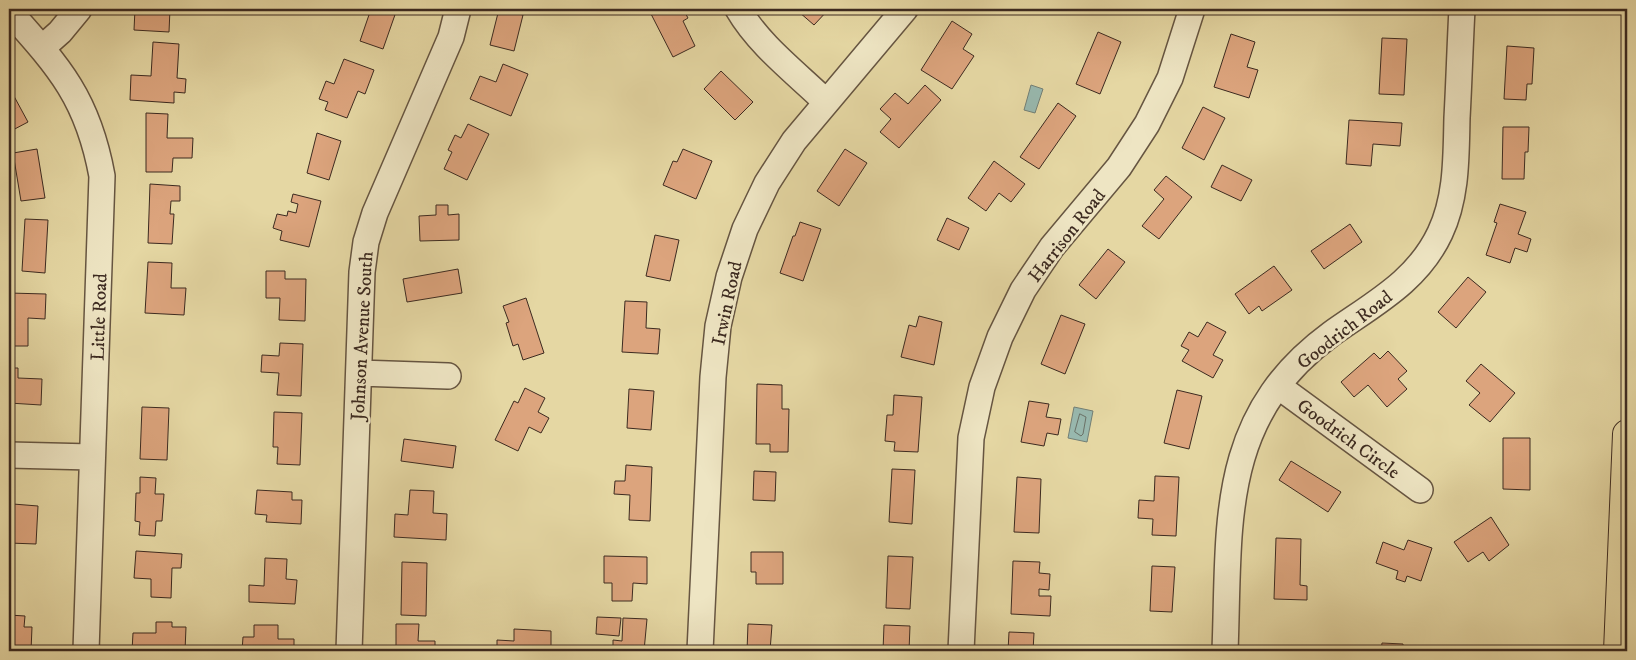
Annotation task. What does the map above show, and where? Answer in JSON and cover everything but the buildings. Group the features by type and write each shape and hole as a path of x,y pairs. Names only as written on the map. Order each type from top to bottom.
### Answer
{"main road":[{"path":"1618,651 1624,596 1627,434"}],"street":[{"path":"42,48 60,32 79,9"},
{"name":"Johnson Avenue South","path":"349,651 362,272 366,242 375,214 451,37 458,9"},
{"path":"738,9 746,23 763,41 825,101"},
{"name":"Irwin Road","path":"700,651 713,377 718,326 727,285 745,229 767,183 794,141 825,101 879,42 905,9"},
{"name":"Harrison Road","path":"961,651 971,438 982,386 1000,337 1024,290 1052,247 1119,168 1148,124 1170,78 1192,9"},
{"name":"Goodrich Road","path":"1225,651 1230,515 1236,472 1250,431 1278,386 1298,361 1331,334 1407,281 1425,258 1440,233 1450,205 1455,175 1462,9"},
{"name":"Little Road","path":"9,11 65,76 83,107 96,141 102,176 86,651"},
{"path":"359,373 448,376"},
{"name":"Goodrich Circle","path":"1278,386 1420,490"},
{"path":"9,455 92,457"}],"water":[{"path":"1031,85 1043,89 1035,113 1024,110"},
{"path":"1074,407 1093,411 1087,442 1068,438"}]}
